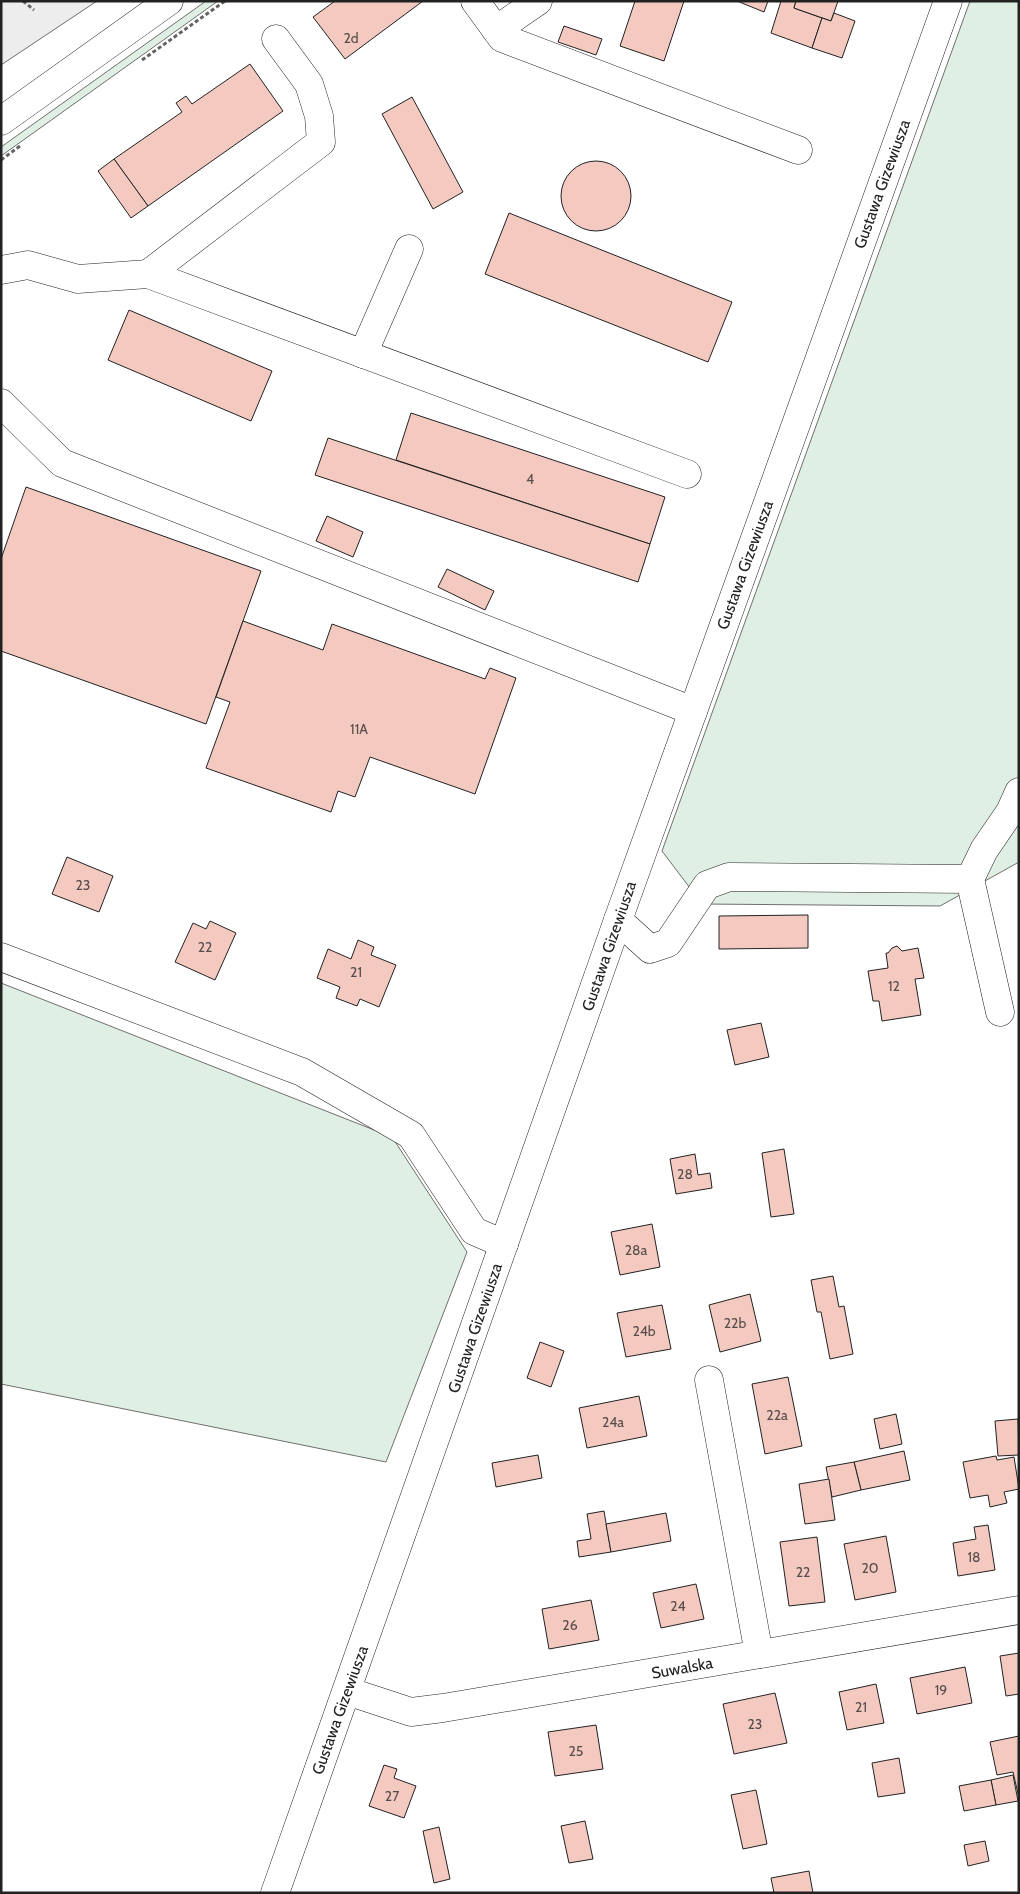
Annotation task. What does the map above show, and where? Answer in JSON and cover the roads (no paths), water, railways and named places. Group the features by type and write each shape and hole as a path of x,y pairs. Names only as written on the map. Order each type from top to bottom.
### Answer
{"main road":[{"path":"1,122 169,1"},
{"path":"475,1 502,38 798,150"},
{"path":"496,30 538,1"},
{"name":"Gustawa Gizewiusza","path":"275,1893 618,920 948,1"},
{"path":"148,274 321,142 319,116 310,84 276,39"},
{"path":"363,354 409,249"},
{"path":"1,270 28,264 78,279 148,274 687,474"},
{"path":"1,404 62,463 693,711"},
{"path":"1000,1012 970,879 984,850 1010,812 1019,792"},
{"path":"618,920 650,949 668,943 707,885 729,877 970,879"},
{"path":"1,957 302,1072 319,1081 411,1135 474,1231 504,1244"},
{"path":"709,1380 759,1654"},
{"name":"Suwalska","path":"347,1691 411,1712 1019,1610"}]}
